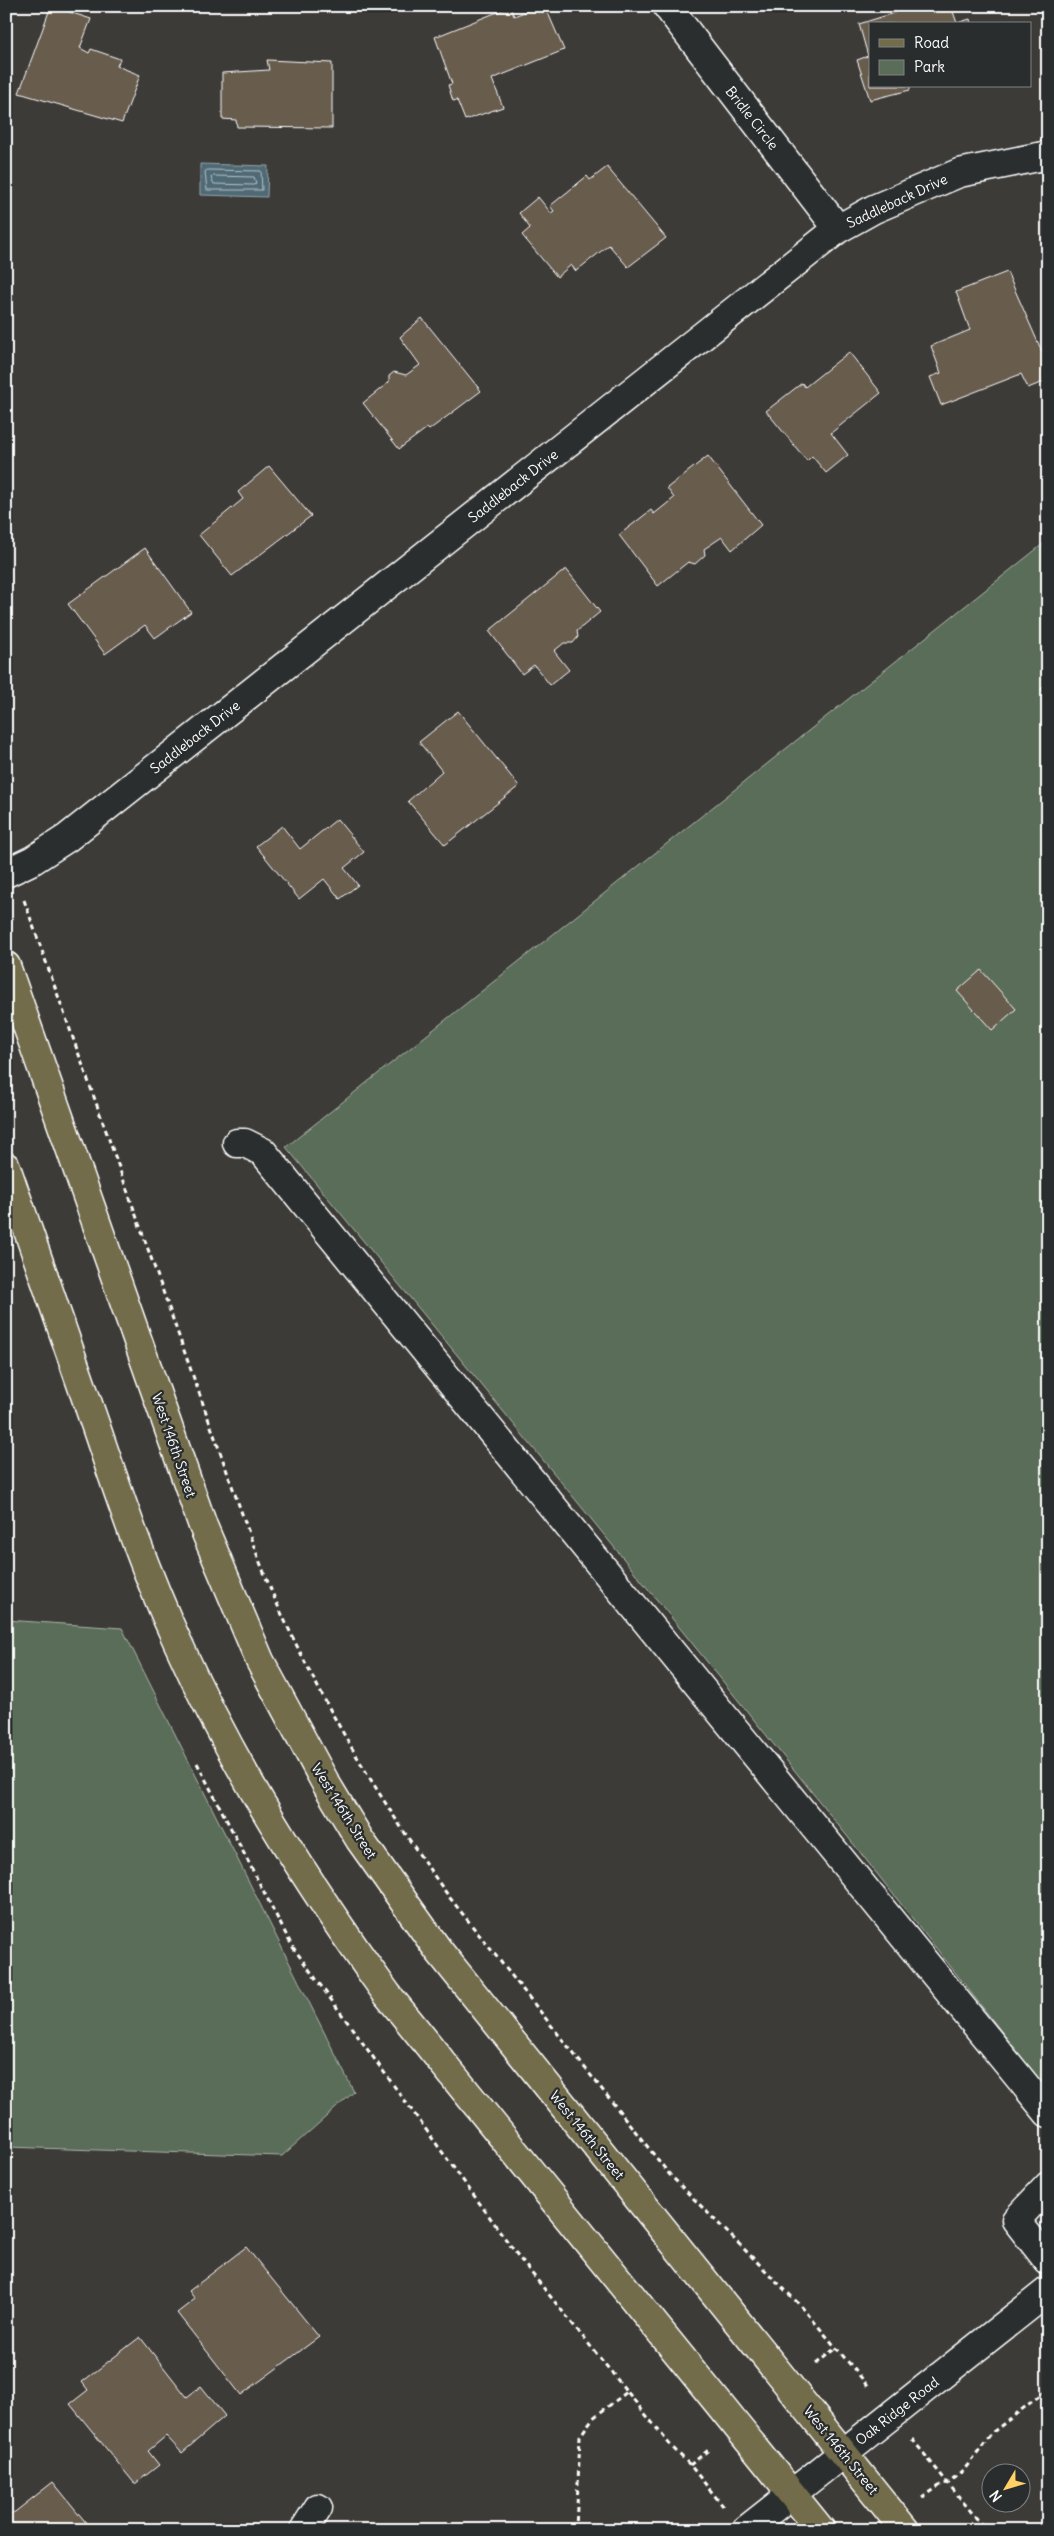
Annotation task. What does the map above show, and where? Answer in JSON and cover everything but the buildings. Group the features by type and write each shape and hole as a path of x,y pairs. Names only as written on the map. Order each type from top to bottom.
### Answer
{"main road":[{"name":"West 146th Street","path":"6,966 203,1526 242,1620 292,1723 360,1840 439,1951 905,2530"},
{"path":"6,1167 144,1563 177,1642 206,1704 272,1824 347,1938 387,1994 821,2530"}],"street":[{"name":"Bridle Circle","path":"667,6 838,229"},
{"name":"Saddleback Drive","path":"6,873 33,860 68,838 838,229 874,209 959,173 1048,156"},
{"path":"237,1143 245,1143 263,1152 1048,2113"},
{"path":"1048,2186 1016,2220 1048,2261"},
{"name":"Oak Ridge Road","path":"746,2530 1048,2291"}],"path":[{"path":"23,900 249,1534 278,1606 358,1759 420,1857 450,1898 670,2175 801,2306 827,2338 837,2347"},
{"path":"942,2484 949,2483 963,2471 993,2432 1048,2389"},
{"path":"576,2530 580,2436 592,2418 627,2392"},
{"path":"690,2465 725,2508"},
{"path":"949,2483 986,2530"}],"green space":[{"path":"1048,540 1048,2091 766,1734 286,1147"},
{"path":"6,1620 122,1628 354,2092 282,2156 6,2147"}],"water":[{"path":"200,164 268,166 267,197 200,195"}]}
